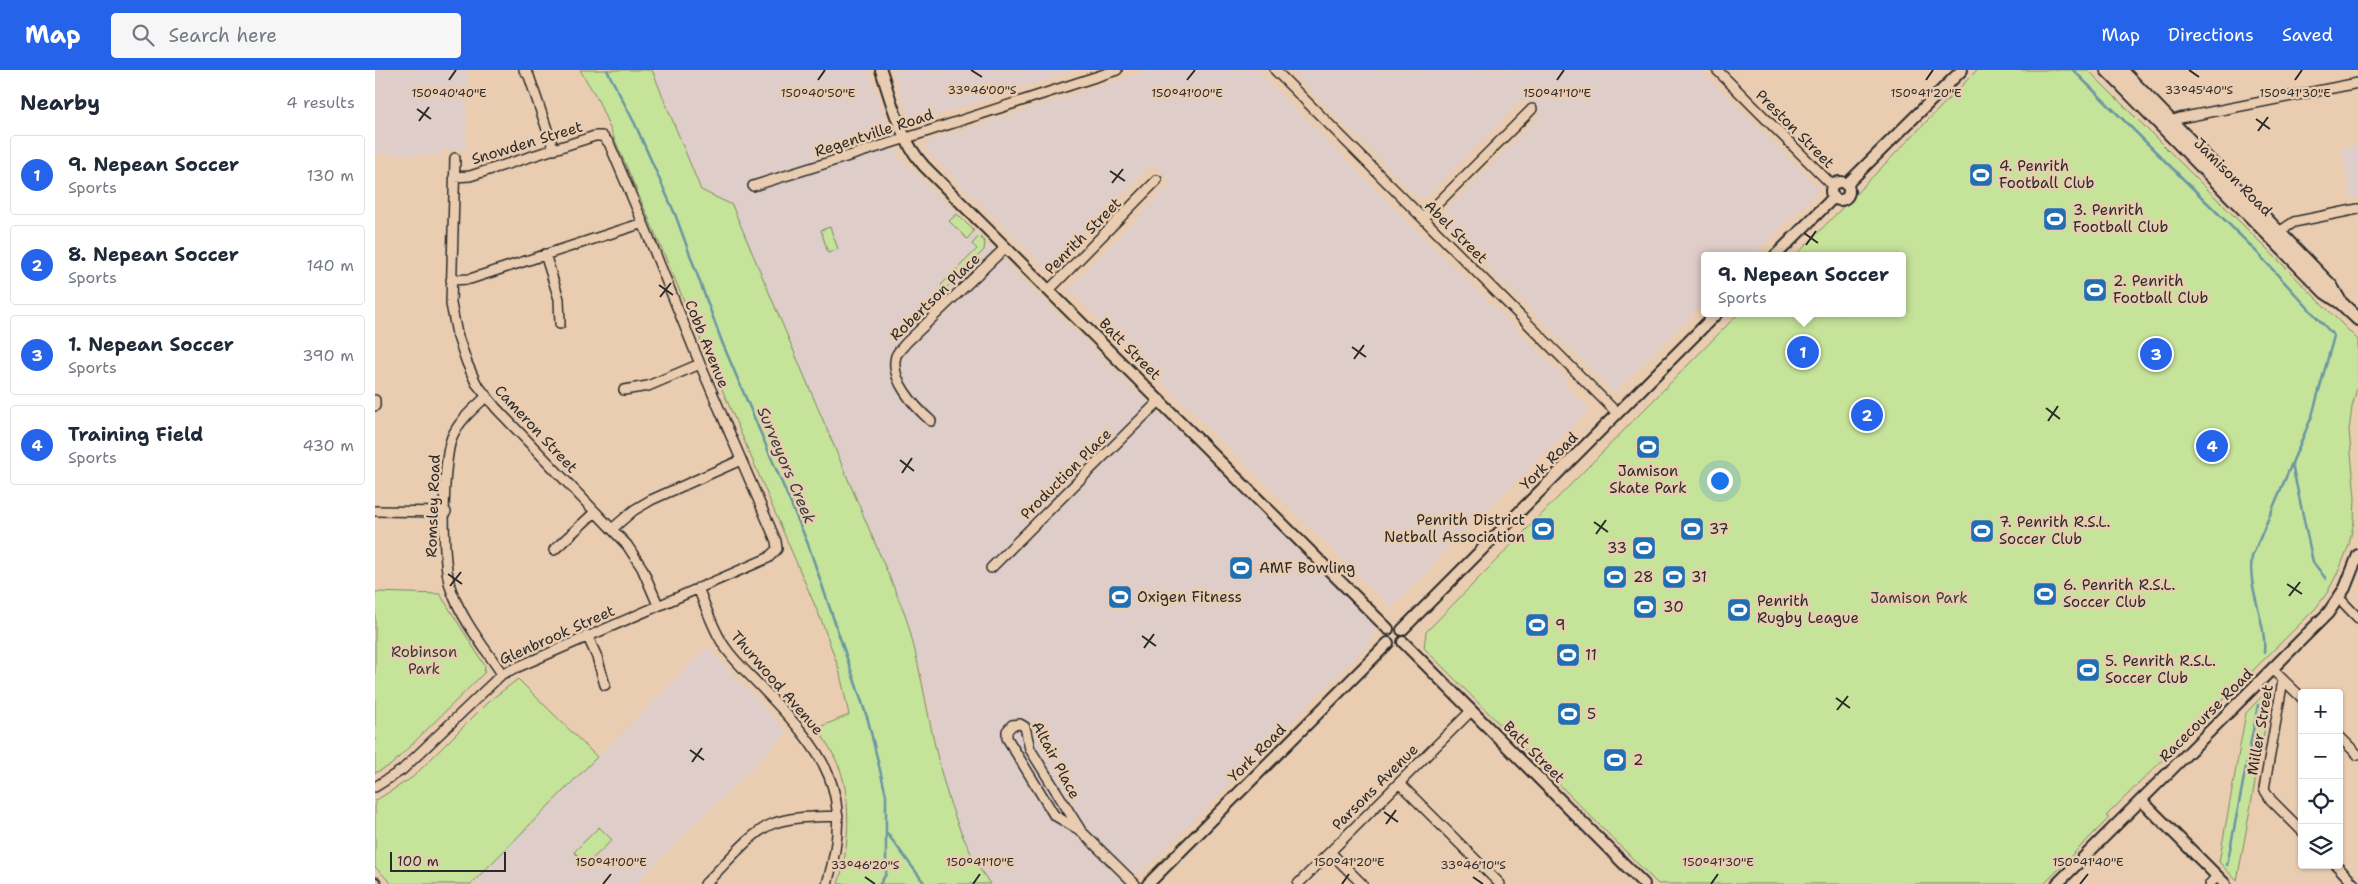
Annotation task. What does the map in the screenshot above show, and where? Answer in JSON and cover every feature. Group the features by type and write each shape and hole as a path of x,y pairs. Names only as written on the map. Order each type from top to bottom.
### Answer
{"main road":[{"name":"Jamison Road","path":"2107,70 2325,292 2340,302 2358,320"},
{"name":"Jamison Road","path":"2121,70 2331,286 2340,302"}],"street":[{"path":"525,70 529,76 554,150"},
{"name":"Batt Street","path":"881,70 895,115 905,138 924,166 1388,629"},
{"name":"Regentville Road","path":"753,186 1117,70"},
{"name":"Abel Street","path":"1275,70 1617,413"},
{"name":"Preston Street","path":"1717,70 1833,192"},
{"path":"1846,185 1961,70"},
{"path":"2171,121 2358,83"},
{"path":"1423,218 1532,109"},
{"name":"Snowden Street","path":"454,177 470,176 595,136 605,138 609,143 643,223"},
{"name":"Cameron Street","path":"455,158 451,280 453,314 459,344 471,372 486,397 612,529 635,557 658,605"},
{"name":"Penrith Street","path":"1049,290 1157,180"},
{"path":"1779,252 1833,192 1838,183 1846,185"},
{"path":"1833,192 1838,200 1845,198 1849,192 1846,185"},
{"path":"2279,232 2294,222 2358,209"},
{"path":"451,280 469,278 643,223"},
{"name":"Cobb Avenue","path":"643,223 700,364 776,541 777,549"},
{"name":"Robertson Place","path":"931,420 911,401 902,385 895,365 897,355 906,343 1006,247"},
{"path":"545,254 559,300 560,324"},
{"name":"York Road","path":"1402,630 1713,317"},
{"path":"624,390 648,386 700,364"},
{"name":"Romsley Road","path":"486,397 462,420 451,442 447,458 444,556 451,592 502,674"},
{"path":"375,400 375,406"},
{"name":"Production Place","path":"991,568 1160,400"},
{"path":"612,529 635,510 651,500 741,460"},
{"path":"375,511 446,512"},
{"path":"554,550 595,512"},
{"name":"Glenbrook Street","path":"375,787 402,770 502,674 769,558 777,549"},
{"name":"Racecourse Road","path":"2057,884 2328,613 2339,598 2358,555"},
{"name":"Thurwood Avenue","path":"698,588 725,648 804,732 819,753 832,784 837,816 836,845 827,884"},
{"path":"2339,598 2358,618"},
{"path":"1396,627 1402,630 1403,642 1396,646 1388,644 1385,638 1388,629 1396,627"},
{"path":"587,636 597,657 605,685"},
{"name":"Batt Street","path":"1403,642 1645,884"},
{"name":"York Road","path":"1148,884 1388,644"},
{"path":"2273,670 2298,694"},
{"name":"Miller Street","path":"2283,680 2265,789 2271,800 2298,827"},
{"name":"Parsons Avenue","path":"1298,884 1471,710"},
{"name":"Altair Place","path":"1081,831 1052,813 1007,738 1007,731 1012,725 1020,724 1025,727 1030,749 1081,831 1135,884"},
{"path":"2343,740 2358,755"},
{"path":"1399,783 1500,884"},
{"path":"2141,800 2217,881"},
{"path":"705,884 754,835 767,825 787,820 837,816"},
{"path":"1330,852 1363,884"},
{"path":"2340,869 2354,884"}],"shaded area":[{"path":"375,70 468,70 466,150 443,149 442,156 375,154"},
{"path":"652,70 869,70 899,157 1374,625 1373,640 1143,871 1137,872 1124,884 987,884 977,867 962,838 945,790 922,675 905,614 732,206 701,190"},
{"path":"893,70 1078,70 916,122 908,118"},
{"path":"1149,70 1257,70 1569,381 1565,385 1590,409 1439,557 1430,570 1391,608 1067,289 1171,183 1153,164 1048,271 926,151 925,145 928,141"},
{"path":"1290,70 1701,70 1820,189 1757,252 1701,252 1701,307 1614,393 1438,218 1540,115 1523,99 1427,197 1418,198"},
{"path":"2358,145 2358,197 2351,199 2341,148"},
{"path":"707,647 788,732 635,884 471,884"}],"green space":[{"path":"580,70 652,70 701,190 732,205 905,614 945,788 971,853 990,884 838,884 847,842 848,811 846,796 838,763 817,728 849,715 839,669 822,622 597,98"},
{"name":"Jamison Park","path":"1977,70 2088,70 2358,340 2358,384 2349,430 2355,498 2354,521 2349,545 2327,593 2315,609 2106,816 2109,818 2068,859 2066,857 2061,862 2064,864 2044,884 1658,884 1424,648 1426,632 1735,317 1906,317 1906,252 1799,252"},
{"path":"957,214 974,231 967,239 949,221"},
{"path":"830,227 838,249 828,253 821,230"},
{"path":"979,236 985,242 984,250 945,289 941,285 977,249 972,244"},
{"name":"Robinson Park","path":"375,592 440,594 485,666 484,673 391,765 375,773"},
{"path":"518,679 597,757 471,884 392,884 375,867 375,801 413,777 488,702"},
{"path":"2266,692 2271,694 2237,881 2219,862 2246,713"},
{"path":"599,827 612,840 587,864 574,852"}],"waterway":[{"name":"Surveyors Creek","path":"607,70 635,124 675,214 722,342 808,544 868,720 886,795 886,874 880,884"},
{"path":"2073,70 2251,246 2334,336 2312,416 2252,557 2252,581 2263,629 2264,653"},
{"path":"2292,464 2313,562 2326,579"},
{"path":"2227,865 2258,705"},
{"path":"887,833 925,884"}],"place":[{"name":"4. Penrith Football Club","path":"1981,175"},
{"name":"3. Penrith Football Club","path":"2055,219"},
{"name":"2. Penrith Football Club","path":"2095,290"},
{"name":"9. Nepean Soccer","path":"1803,352"},
{"name":"1. Nepean Soccer","path":"2156,354"},
{"name":"8. Nepean Soccer","path":"1867,415"},
{"name":"Training Field","path":"2212,446"},
{"name":"Jamison Skate Park","path":"1648,447"},
{"name":"Penrith District Netball Association","path":"1543,529"},
{"name":"37","path":"1692,529"},
{"name":"7. Penrith R.S.L. Soccer Club","path":"1982,531"},
{"name":"33","path":"1644,548"},
{"name":"AMF Bowling","path":"1241,568"},
{"name":"28","path":"1615,577"},
{"name":"31","path":"1674,577"},
{"name":"6. Penrith R.S.L. Soccer Club","path":"2045,594"},
{"name":"Oxigen Fitness","path":"1120,597"},
{"name":"30","path":"1645,607"},
{"name":"Penrith Rugby League","path":"1739,610"},
{"name":"9","path":"1537,625"},
{"name":"11","path":"1568,655"},
{"name":"5. Penrith R.S.L. Soccer Club","path":"2088,670"},
{"name":"5","path":"1569,714"},
{"name":"2","path":"1615,760"}]}
